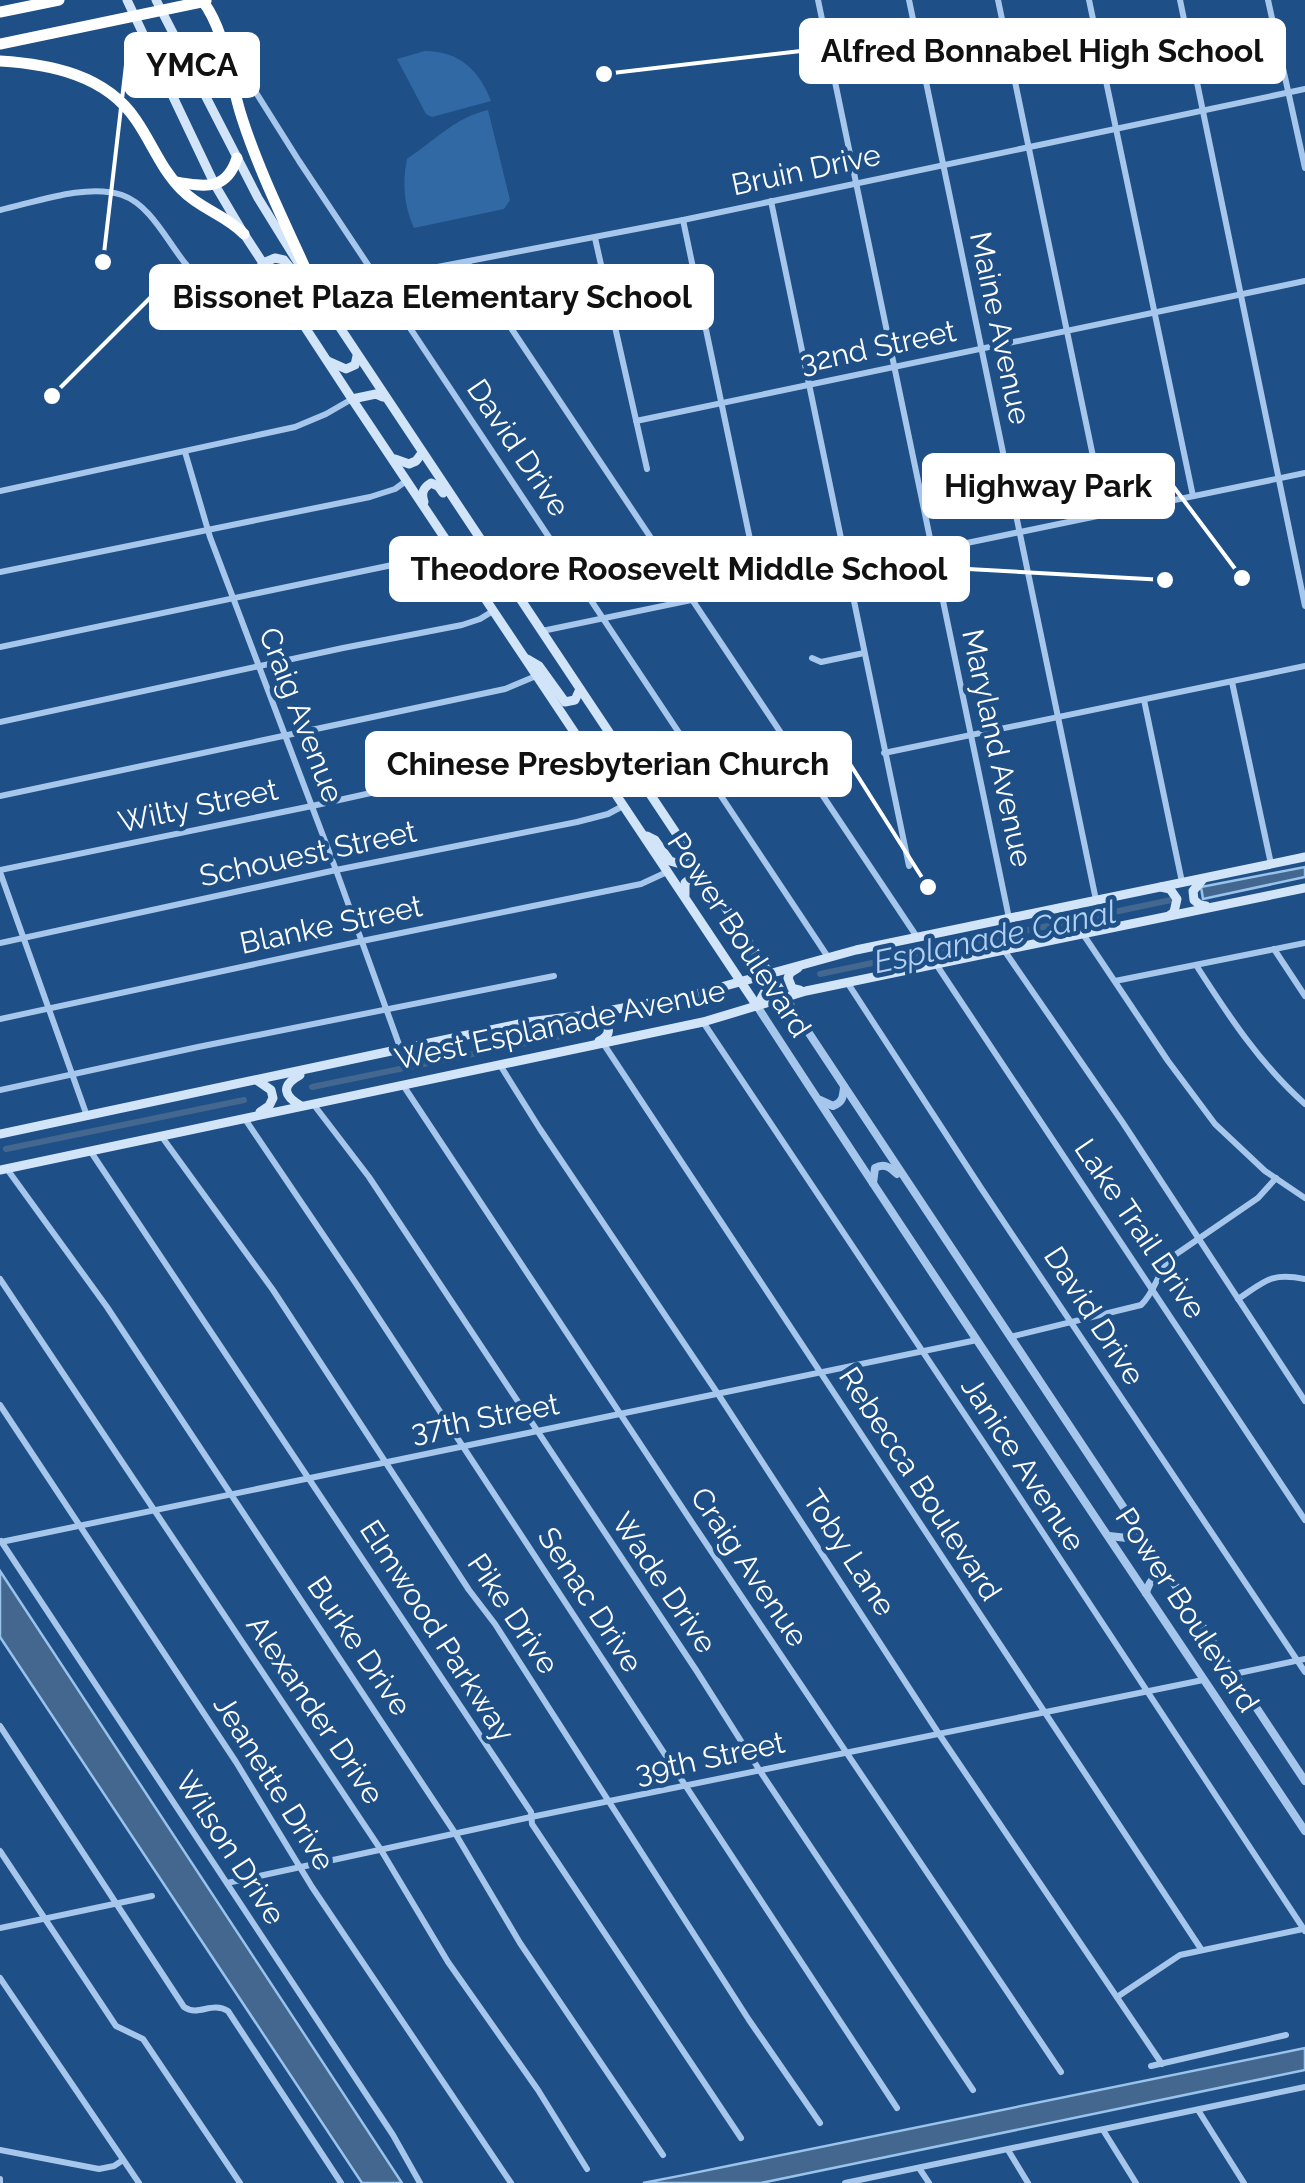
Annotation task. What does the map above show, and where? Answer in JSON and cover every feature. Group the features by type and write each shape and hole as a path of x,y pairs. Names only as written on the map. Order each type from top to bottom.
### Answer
{"highway":[{"path":"0,12 60,0"},
{"path":"202,0 216,24 256,160 315,290"},
{"path":"0,44 211,0"},
{"path":"0,61 62,70 110,92 138,123 161,166 184,193 232,222 244,234"},
{"path":"175,182 214,185 229,176 238,158"}],"main road":[{"name":"Power Boulevard","path":"127,0 214,185 244,234 757,1006"},
{"name":"Power Boulevard","path":"156,0 258,198 315,290 785,998"},
{"path":"263,264 275,258 284,260 302,282 315,290"},
{"path":"276,282 281,271 294,272"},
{"path":"326,360 346,370 355,365 357,356"},
{"path":"352,399 376,394 385,398"},
{"path":"388,454 408,464 422,453"},
{"path":"426,510 422,494 431,483 454,500"},
{"path":"525,658 540,666 565,702 576,700 580,689"},
{"path":"644,835 655,840 674,862 683,860 686,849"},
{"name":"West Esplanade Avenue","path":"0,1134 528,1022 692,995 828,956 1305,857"},
{"path":"1206,877 1196,885 1194,900 1212,907"},
{"path":"686,898 683,888 691,878 710,887"},
{"path":"1159,887 1170,889 1177,899 1174,912 1168,916"},
{"name":"West Esplanade Avenue","path":"4,1170 703,1022 806,990 1305,888"},
{"path":"805,963 788,978 792,988 806,990"},
{"path":"757,1006 769,984 768,974"},
{"path":"588,1047 605,1038 609,1031 604,1019 594,1014"},
{"path":"301,1106 287,1094 287,1088 290,1080 312,1069"},
{"path":"249,1117 269,1106 273,1098 271,1090 258,1081"}],"street":[{"name":"Maryland Avenue","path":"818,0 1010,918"},
{"name":"Maine Avenue","path":"909,0 1096,900"},
{"path":"998,0 1105,514"},
{"path":"1089,0 1193,496"},
{"path":"1180,0 1305,606"},
{"path":"1268,0 1305,168"},
{"name":"David Drive","path":"238,64 828,956"},
{"name":"Bruin Drive","path":"315,290 594,238 1305,89"},
{"path":"0,210 92,190 114,193 134,200 152,215 184,263 206,284 236,282 263,264"},
{"path":"771,201 910,866"},
{"path":"682,220 760,586"},
{"path":"594,238 647,469"},
{"path":"467,262 917,937"},
{"name":"32nd Street","path":"636,421 1305,281"},
{"path":"0,491 295,427 352,399"},
{"name":"Craig Avenue","path":"185,452 208,530 401,1050"},
{"path":"541,632 1305,473"},
{"path":"0,572 370,496 395,489 406,481"},
{"path":"0,647 397,564 449,546"},
{"path":"1293,549 1305,546"},
{"path":"0,722 462,625 493,611"},
{"path":"812,658 821,662 864,654"},
{"path":"884,752 1305,666"},
{"path":"0,796 505,690 536,676"},
{"path":"1232,682 1271,864"},
{"path":"1144,700 1182,882"},
{"name":"Wilty Street","path":"0,871 561,751 580,741"},
{"name":"Schouest Street","path":"0,944 577,822 624,806"},
{"path":"0,871 87,1116"},
{"name":"Blanke Street","path":"0,1020 641,884 668,871"},
{"path":"1083,934 1215,1124 1265,1171 1305,1198"},
{"path":"1114,981 1305,942"},
{"path":"1274,949 1305,996"},
{"path":"1004,950 1200,1238 1305,1401"},
{"name":"Lake Trail Drive","path":"936,964 1305,1520"},
{"path":"1196,965 1234,1024 1277,1079 1305,1104"},
{"path":"0,1090 198,1046 554,976"},
{"name":"David Drive","path":"848,982 981,1188 1302,1660 1305,1672"},
{"name":"Power Boulevard","path":"785,998 1305,1781"},
{"name":"Power Boulevard","path":"757,1006 1304,1829"},
{"name":"Janice Avenue","path":"703,1022 1304,1930"},
{"name":"Rebecca Boulevard","path":"603,1044 1201,1949"},
{"name":"Toby Lane","path":"500,1065 1162,2064"},
{"name":"Craig Avenue","path":"403,1085 1060,2072"},
{"path":"816,1098 833,1106 843,1099 844,1086"},
{"name":"Wade Drive","path":"314,1104 369,1176 973,2090"},
{"name":"Senac Drive","path":"249,1117 897,2108"},
{"name":"Pike Drive","path":"162,1136 273,1290 495,1624 748,2020 820,2123"},
{"name":"Elmwood Parkway","path":"91,1150 531,1812 532,1824 742,2138"},
{"path":"873,1184 874,1168 884,1166 892,1168 908,1184"},
{"name":"Burke Drive","path":"4,1170 107,1307 455,1834 520,1943 664,2155"},
{"path":"1010,1337 1136,1307 1148,1298 1162,1267 1258,1198 1276,1178"},
{"path":"1238,1299 1274,1277 1305,1279"},
{"name":"Alexander Drive","path":"0,1279 381,1850 448,1962 538,2090 587,2168"},
{"name":"37th Street","path":"1,1541 977,1340"},
{"name":"Jeanette Drive","path":"0,1404 236,1762 300,1867 511,2183"},
{"path":"1110,1536 1126,1538 1135,1526"},
{"name":"Wilson Drive","path":"1,1541 393,2135 420,2183"},
{"path":"1146,1593 1153,1578 1170,1580"},
{"path":"1234,1674 1302,1660"},
{"name":"39th Street","path":"227,1883 1203,1680"},
{"path":"0,1726 184,2007 194,2011 215,2006 228,2011 340,2183"},
{"path":"0,1852 116,2026 144,2039 240,2183"},
{"path":"0,1928 152,1896"},
{"path":"1117,1996 1180,1955 1304,1930"},
{"path":"0,1978 138,2183"},
{"path":"1151,2066 1286,2035"},
{"path":"845,2183 1305,2088"},
{"path":"1198,2110 1244,2183"},
{"path":"1103,2130 1136,2183"},
{"path":"0,2150 99,2168 123,2160"},
{"path":"1008,2150 1028,2183"},
{"path":"919,2168 929,2183"}],"shaded area":[{"path":"425,51 448,54 466,64 491,101 432,117 426,114 397,59"},
{"path":"488,110 510,200 504,209 414,228 405,194 407,159 455,124"},
{"path":"1305,867 1305,877 1203,899 1201,887"},
{"path":"0,1571 402,2183 362,2183 0,1637"},
{"path":"1305,2048 1305,2070 761,2183 643,2183 809,2150"}],"waterway":[{"name":"Esplanade Canal","path":"820,974 1171,900"},
{"name":"Esplanade Canal","path":"312,1087 560,1036"},
{"name":"Esplanade Canal","path":"6,1149 244,1100"}],"place":[{"name":"Alfred Bonnabel High School","path":"604,74"},
{"name":"YMCA","path":"103,262"},
{"name":"Bissonet Plaza Elementary School","path":"52,396"},
{"name":"Highway Park","path":"1242,578"},
{"name":"Theodore Roosevelt Middle School","path":"1165,580"},
{"name":"Chinese Presbyterian Church","path":"928,887"}]}
